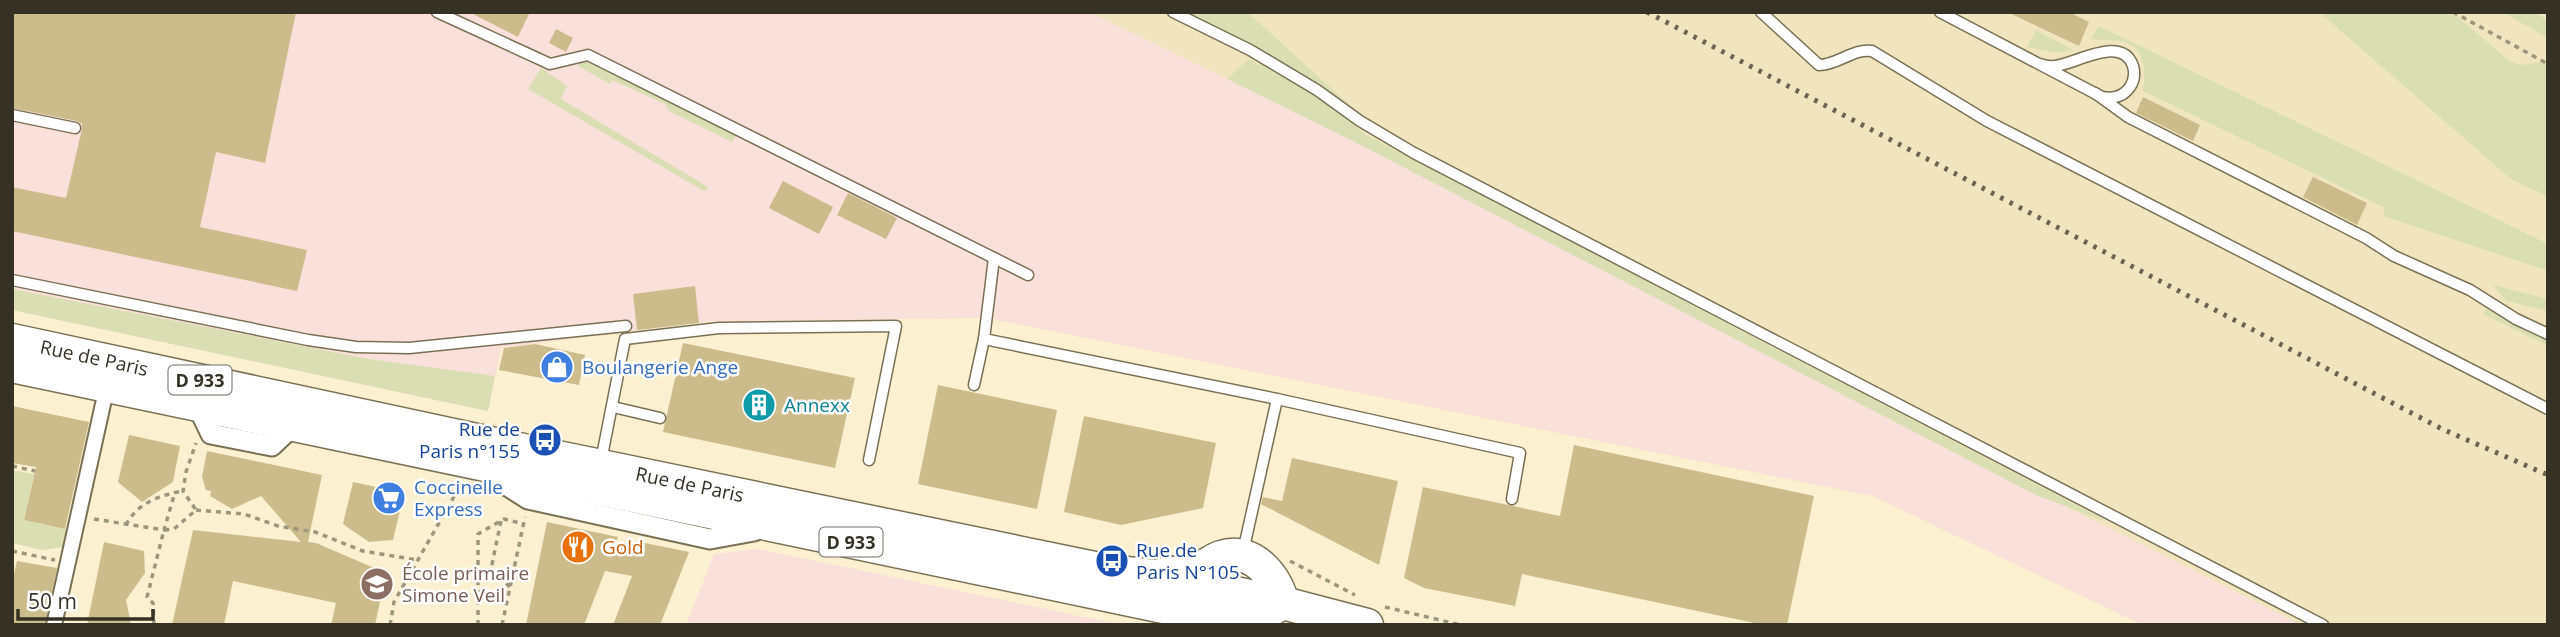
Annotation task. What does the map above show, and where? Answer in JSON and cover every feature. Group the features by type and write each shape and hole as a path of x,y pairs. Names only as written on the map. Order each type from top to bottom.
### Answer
{"main road":[{"name":"Rue de Paris","path":"12,340 1110,571 1153,576 1283,604 1369,609"},
{"name":"Rue de Paris","path":"12,366 1249,625"},
{"path":"1123,598 1180,595 1266,612 1283,604 1278,584 1261,565 1242,555 1222,556 1200,568 1153,576"}],"street":[{"path":"54,625 107,386"},
{"path":"509,470 506,485 528,499 710,539 754,531"}],"lane":[{"path":"437,12 550,64 588,55 1028,275"},
{"path":"1173,12 1250,50 1414,153 2323,625"},
{"path":"1761,12 1819,65 1827,65 1863,49 1872,51 1987,121 2548,409"},
{"path":"1940,12 2039,64 2095,93 2109,98 2124,94 2133,82 2133,67 2124,55 2109,51 2057,66 2039,64"},
{"path":"2095,93 2128,117 2366,238 2393,256 2470,290 2516,319 2548,334"},
{"path":"12,115 75,128"},
{"path":"974,385 984,339 994,258"},
{"path":"12,280 308,340 356,347 409,348 626,326"},
{"path":"600,465 625,339 719,328 896,326 869,460"},
{"path":"984,339 1277,399 1520,453 1512,499"},
{"path":"1242,555 1277,399"},
{"path":"613,407 660,418"}],"path":[{"path":"2453,12 2548,64"},
{"path":"195,449 186,472 183,491 196,510"},
{"path":"12,466 35,471"},
{"path":"390,625 394,602 458,485 470,488"},
{"path":"126,525 131,515 155,497 183,491"},
{"path":"154,625 153,603 147,597 175,492"},
{"path":"502,625 528,499"},
{"path":"78,515 164,530 174,529 196,510 244,514 278,526 315,533 363,551 417,560"},
{"path":"478,625 478,534 504,519 524,524"},
{"path":"501,521 491,569 510,587"},
{"path":"12,551 68,562"},
{"path":"1286,559 1369,609 1396,611 1461,625"}],"shaded area":[{"path":"12,12 2548,12 2548,625 2143,625 1873,496 987,318 711,321 501,348 488,411 12,310"},
{"path":"12,12 1089,12 1295,112 1367,139 2051,499 2301,625 2143,625 1873,496 987,318 711,321 501,348 488,411 12,310"},
{"path":"758,549 1122,625 686,625 714,554"}],"green space":[{"path":"1182,12 1247,12 1373,126 1256,48"},
{"path":"2319,12 2452,12 2507,59 2519,65 2548,62 2548,197 2511,179"},
{"path":"2502,12 2533,12 2548,20 2548,38"},
{"path":"2099,26 2548,244 2548,271 2383,216 2385,208 2143,91 2144,70 2141,56 2125,42 2091,39"},
{"path":"2036,30 2074,50 2057,53 2027,47"},
{"path":"584,59 737,134 732,142 669,111 665,104 612,80 610,84 578,66"},
{"path":"1249,59 1318,96 1366,135 2110,523 2036,495 1351,140 1227,79"},
{"path":"541,68 567,86 561,99 708,187 704,191 528,89"},
{"path":"2493,285 2548,299 2548,311 2506,301"},
{"path":"12,289 369,359 495,376 488,411 12,310"},
{"path":"2486,309 2548,339 2548,346 2483,314"},
{"path":"12,470 34,474 24,520 68,530 64,547 42,550 12,543"}],"building":[{"path":"12,12 296,12 265,163 216,152 200,227 307,250 297,291 12,231 12,187 66,198 82,124 12,108"},
{"path":"469,12 530,12 518,37"},
{"path":"2007,12 2069,12 2089,22 2079,46"},
{"path":"556,29 573,38 566,52 549,43"},
{"path":"2143,97 2200,125 2193,141 2136,113"},
{"path":"2313,177 2367,203 2357,225 2303,197"},
{"path":"783,181 833,207 819,234 769,208"},
{"path":"848,193 897,218 886,239 837,215"},
{"path":"695,286 699,323 637,330 633,294"},
{"name":"Annexx","path":"683,343 855,378 835,468 663,432"},
{"path":"535,344 585,355 579,385 499,370 504,348"},
{"path":"938,385 1057,410 1037,509 918,484"},
{"path":"12,406 89,422 65,529 24,520 36,467 12,463"},
{"path":"1084,416 1216,443 1203,508 1121,525 1064,512"},
{"path":"129,435 180,446 173,482 142,502 118,482"},
{"path":"1574,445 1814,496 1787,625 1764,625 1522,574 1515,606 1424,588 1404,578 1423,487 1560,516"},
{"path":"207,451 322,475 308,542 386,573 375,625 331,625 336,603 233,581 224,625 172,625 193,530 301,542 261,496 232,509 210,496 211,491 206,490 202,477"},
{"path":"1292,458 1398,481 1379,565 1261,504 1263,497 1282,501"},
{"path":"353,482 404,493 393,540 369,542 343,524"},
{"path":"547,522 618,537 615,545 642,551 645,543 689,552 660,625 613,625 632,576 605,571 584,625 526,625"},
{"path":"104,542 144,551 145,573 126,600 131,625 87,625"},
{"path":"17,561 57,568 45,625 12,625 12,582"}],"railway":[{"path":"1647,12 2442,429 2548,475"}],"place":[{"name":"Boulangerie Ange","path":"557,367"},
{"name":"Annexx","path":"759,405"},
{"name":"Rue de Paris n°155","path":"545,440"},
{"name":"Coccinelle Express","path":"389,498"},
{"name":"Gold","path":"578,547"},
{"name":"Rue de Paris N°105","path":"1112,561"},
{"name":"École primaire Simone Veil","path":"377,584"}]}
